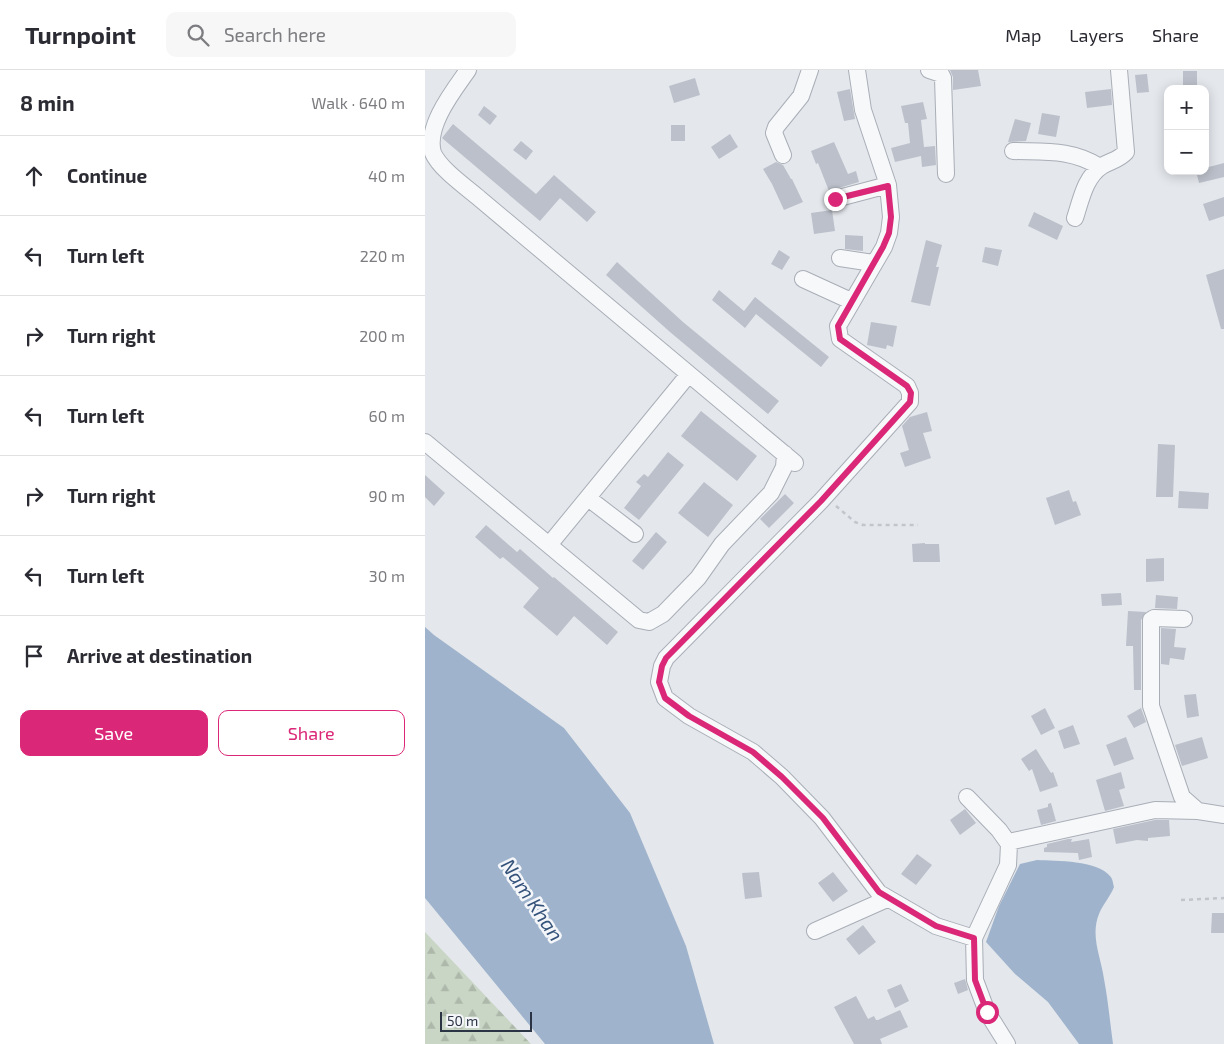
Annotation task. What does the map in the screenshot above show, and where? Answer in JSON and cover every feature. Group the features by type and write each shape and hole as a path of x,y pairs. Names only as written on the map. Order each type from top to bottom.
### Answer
{"street":[{"path":"425,442 639,620 649,622 663,614 699,578 722,544 771,492 790,458 443,166 433,152 431,135 446,102 468,70"},
{"path":"783,155 774,134 776,127 801,96 810,70"},
{"path":"857,70 863,110 888,186 891,217 889,233 883,247 838,326 840,339 907,386 911,393 910,402 826,497 666,658 662,666 659,682 665,698 689,716 753,752 782,777 823,818 879,892 936,926 974,938"},
{"path":"929,70 941,74 943,78 946,174"},
{"path":"1075,218 1088,180 1094,172 1100,167 1122,157 1126,152 1119,70"},
{"path":"425,136 437,120"},
{"path":"1013,151 1071,153 1090,160 1100,167"},
{"path":"835,199 888,186"},
{"path":"839,258 873,263"},
{"path":"803,279 851,301"},
{"path":"549,545 689,374"},
{"path":"588,498 635,534"},
{"path":"1184,619 1154,618 1151,620 1151,706 1182,797 1197,811"},
{"path":"967,797 999,830 1009,844 1008,865 974,938 975,980 987,1012 1007,1044"},
{"path":"1009,844 1013,841 1155,810 1224,814"},
{"path":"815,931 887,898"}],"path":[{"path":"826,497 855,522 863,525 918,525"},
{"path":"1181,900 1224,898"}],"green space":[{"path":"425,932 531,1044 425,1044"}],"water":[{"name":"Nam Khan","path":"425,627 564,728 630,813 686,946 714,1044 545,1044 425,898"},
{"path":"1037,860 1086,864 1104,871 1112,879 1114,887 1099,914 1096,938 1107,995 1113,1044 1079,1044 1048,1002 1015,974 986,942 999,906 1020,864"}],"building":[{"path":"950,70 978,70 981,86 953,90 953,77"},
{"path":"1183,71 1197,71 1197,85 1183,85"},
{"path":"1147,74 1149,92 1137,93 1135,75"},
{"path":"695,78 700,95 674,103 669,86"},
{"path":"850,89 855,119 844,121 837,92"},
{"path":"1111,89 1112,105 1087,108 1085,92"},
{"path":"923,102 927,119 921,120 924,147 935,146 936,165 922,167 921,156 895,162 891,148 910,143 908,123 905,123 901,106"},
{"path":"484,106 497,116 490,125 478,115"},
{"path":"1042,113 1060,116 1056,137 1038,134"},
{"path":"1015,119 1031,123 1026,141 1008,142"},
{"path":"453,124 536,194 554,175 596,212 587,222 560,198 540,221 442,138"},
{"path":"671,125 685,125 685,141 671,141"},
{"path":"730,134 738,147 719,159 711,147"},
{"path":"521,141 533,151 526,160 513,150"},
{"path":"834,142 848,174 856,171 859,182 829,191 811,151"},
{"path":"776,162 783,165 803,202 784,210 763,169"},
{"path":"1224,163 1224,177 1199,183 1197,175 1209,175 1209,167"},
{"path":"1224,197 1224,216 1209,221 1203,204"},
{"path":"832,210 835,231 814,234 811,213"},
{"path":"1034,212 1063,226 1057,240 1028,226"},
{"path":"845,235 863,236 863,251 845,249"},
{"path":"926,240 942,245 936,267 939,267 930,306 911,302"},
{"path":"985,247 1002,250 998,266 982,262"},
{"path":"779,250 790,257 782,270 771,264"},
{"path":"617,262 683,322 779,401 768,414 670,332 606,275"},
{"path":"1224,269 1224,329 1221,329 1206,275"},
{"path":"719,290 744,311 755,297 829,357 821,367 756,314 745,328 712,300"},
{"path":"871,322 897,326 893,347 887,345 886,349 867,345"},
{"path":"701,411 757,456 737,481 681,436"},
{"path":"927,412 932,431 923,433 931,458 905,467 900,453 909,450 902,426 910,417"},
{"path":"1158,444 1175,445 1173,497 1156,497"},
{"path":"668,452 684,465 639,520 624,508 641,486 636,482 644,474 648,477"},
{"path":"425,475 445,493 434,506 425,497"},
{"path":"704,482 733,505 708,537 678,513"},
{"path":"1069,490 1073,502 1076,501 1081,515 1055,525 1046,498"},
{"path":"1179,491 1209,493 1208,509 1178,508"},
{"path":"785,494 794,503 769,528 760,519"},
{"path":"486,525 517,552 520,549 618,632 607,645 574,616 557,636 523,607 539,588 503,557 500,559 475,537"},
{"path":"656,532 667,542 643,570 632,561"},
{"path":"912,544 939,544 940,562 913,562"},
{"path":"1164,558 1164,581 1146,582 1146,559"},
{"path":"1121,593 1122,605 1102,606 1101,594"},
{"path":"1156,595 1178,597 1177,609 1155,608"},
{"path":"1128,611 1146,612 1141,620 1141,690 1134,690 1133,646 1126,646"},
{"path":"1161,628 1176,629 1174,647 1186,648 1184,660 1170,658 1169,665 1161,664"},
{"path":"1196,694 1199,716 1187,718 1184,695"},
{"path":"1045,708 1055,728 1041,735 1031,716"},
{"path":"1141,708 1146,722 1134,728 1127,716"},
{"path":"1073,725 1080,744 1064,749 1058,731"},
{"path":"1126,737 1134,759 1114,766 1106,745"},
{"path":"1202,737 1208,758 1182,766 1175,745"},
{"path":"1036,749 1051,773 1053,772 1058,786 1040,792 1032,769 1029,771 1021,759"},
{"path":"1121,772 1125,788 1119,790 1124,806 1105,811 1096,780"},
{"path":"1051,803 1056,821 1041,825 1037,810 1048,807 1048,804"},
{"path":"965,809 976,823 960,835 950,820"},
{"path":"1155,820 1169,820 1170,836 1148,838 1148,841 1137,840 1116,844 1113,829"},
{"path":"1072,839 1071,842 1089,839 1092,857 1079,860 1078,853 1044,852 1047,844"},
{"path":"917,854 932,865 916,885 901,874"},
{"path":"759,872 762,897 745,899 742,873"},
{"path":"833,872 848,891 833,902 818,883"},
{"path":"1212,913 1224,913 1224,933 1211,933"},
{"path":"863,925 876,942 859,955 846,939"},
{"path":"965,979 968,990 958,994 954,983"},
{"path":"901,984 909,1001 895,1008 887,990"},
{"path":"856,996 868,1019 874,1016 878,1020 900,1010 908,1027 880,1039 882,1044 854,1044 834,1007"}],"route":[{"path":"835,199 888,186 891,217 889,233 838,326 838,333 840,339 887,370 907,386 911,393 910,402 821,501 666,658 662,666 659,682 665,698 689,716 753,752 782,777 823,818 879,892 936,926 974,938 975,980 987,1012"}]}
